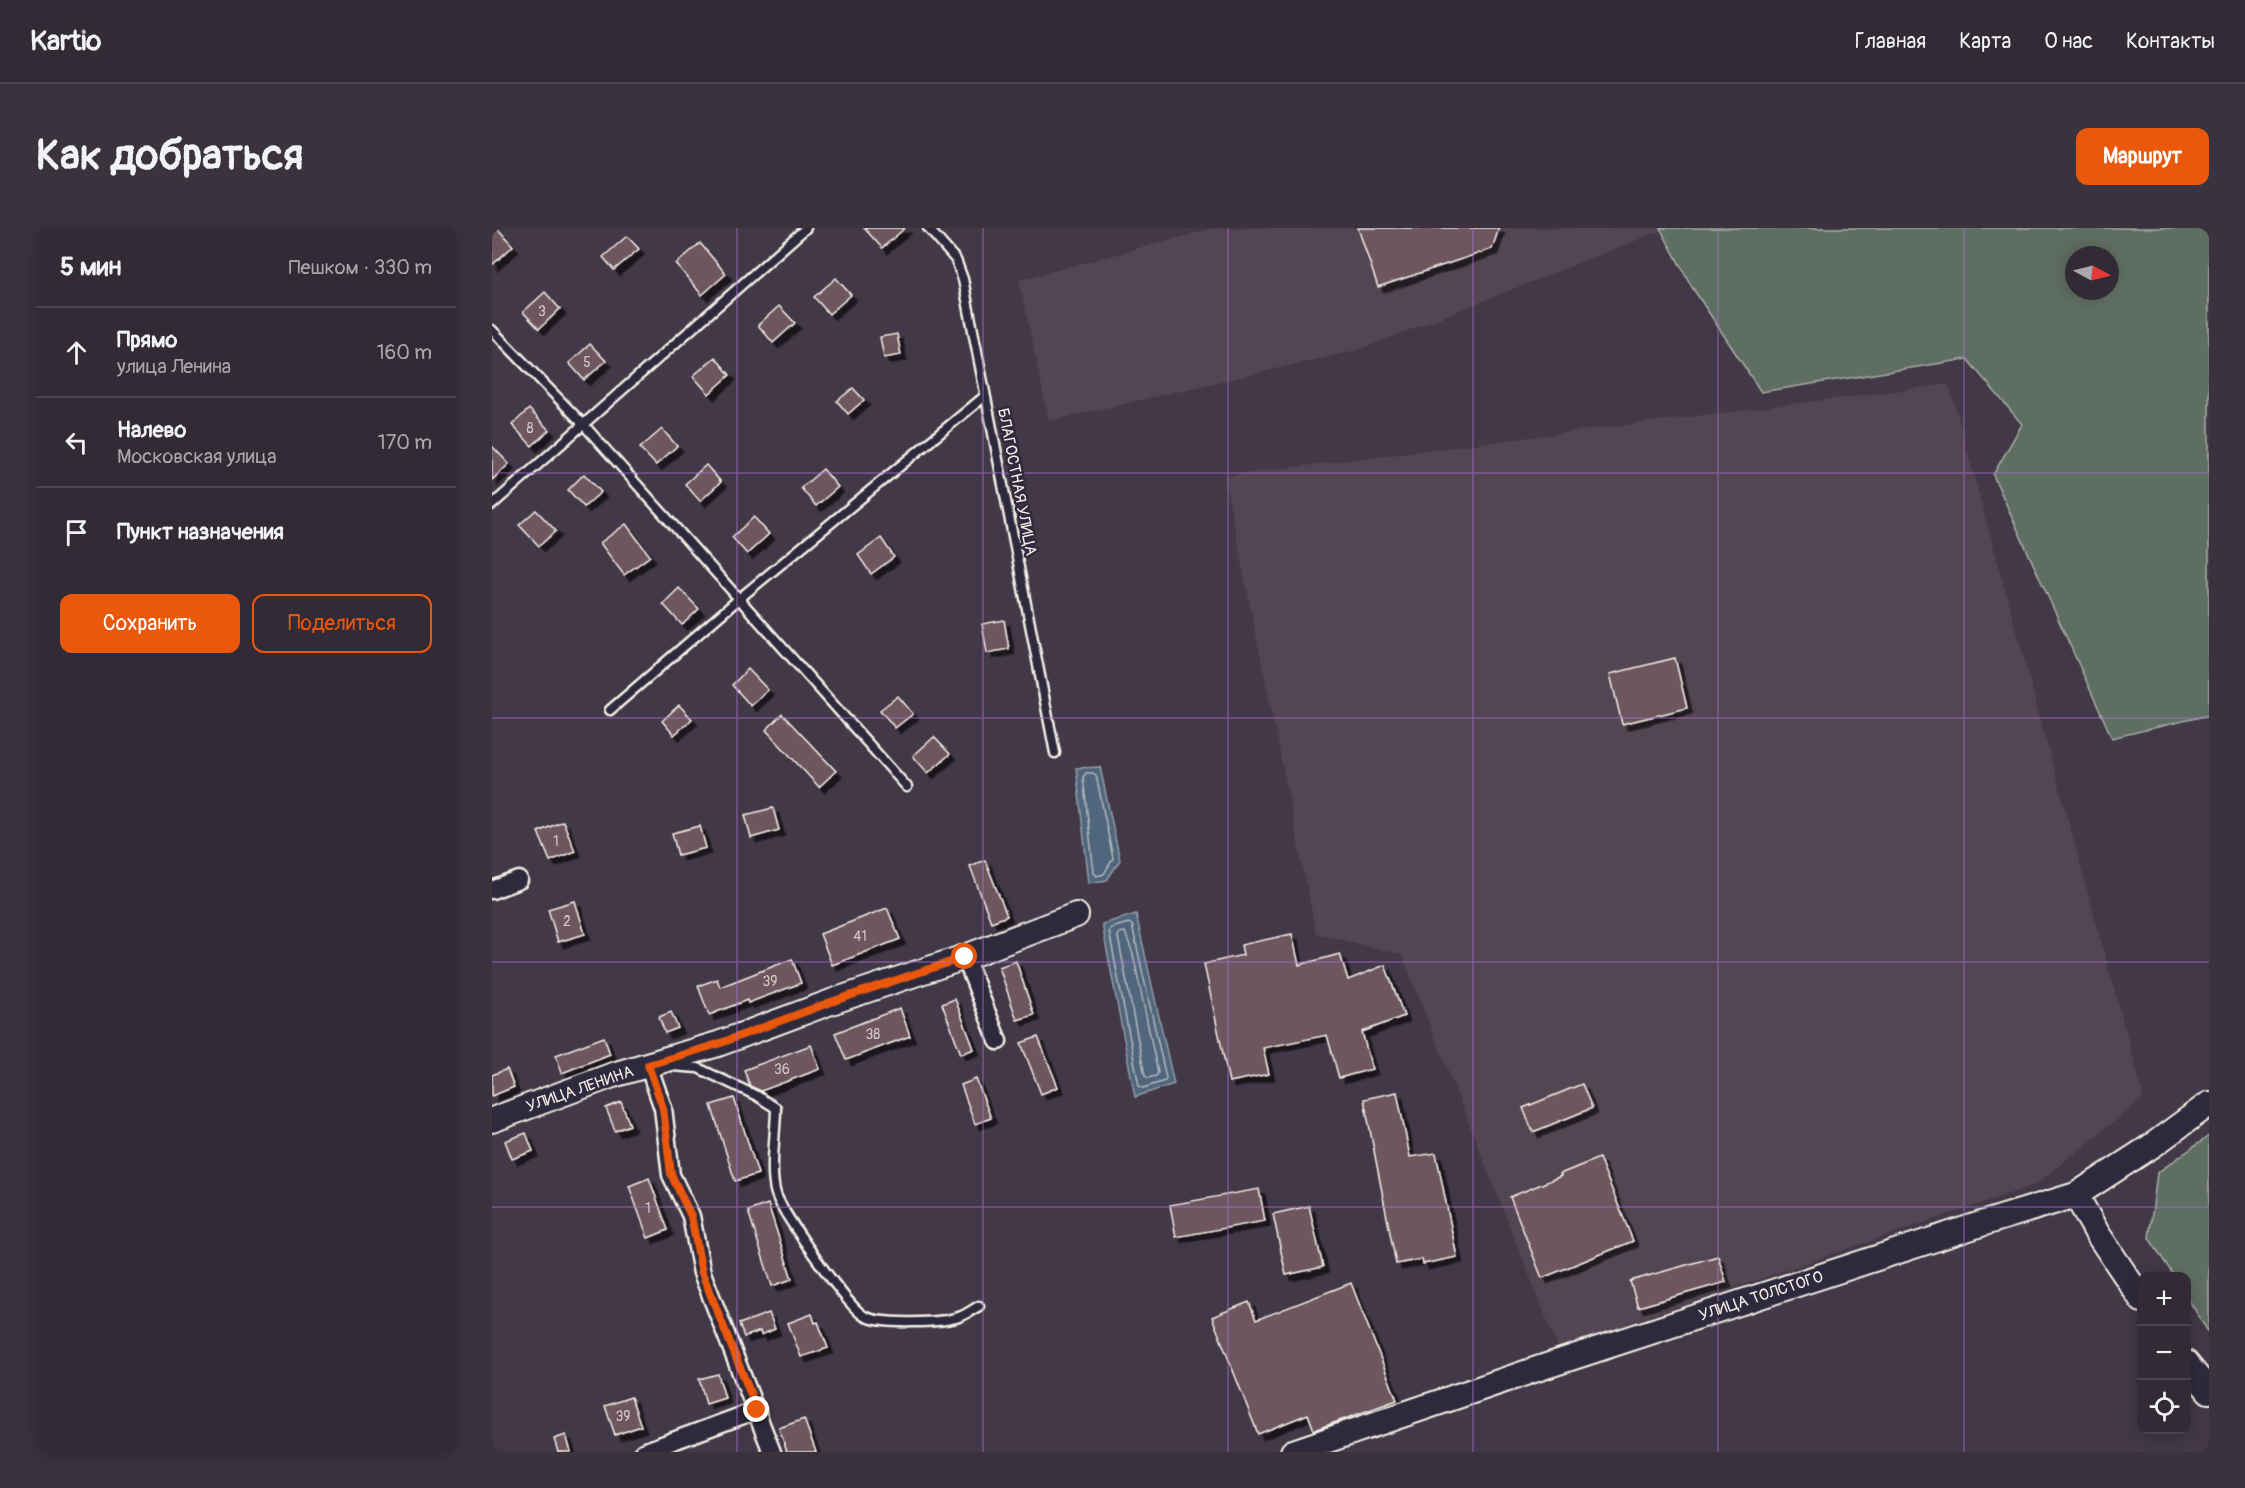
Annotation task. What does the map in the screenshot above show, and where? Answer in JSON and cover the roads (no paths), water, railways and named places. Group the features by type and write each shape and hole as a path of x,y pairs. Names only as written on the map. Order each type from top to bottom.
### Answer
{"street":[{"path":"492,891 519,880"},
{"name":"УЛИЦА ЛЕНИНА","path":"492,1120 613,1075 718,1044 831,1002 965,957 1076,915"},
{"path":"965,957 998,1041"},
{"path":"648,1065 663,1108 671,1174 691,1216 702,1273 772,1452"},
{"name":"УЛИЦА ТОЛСТОГО","path":"1293,1452 1537,1369 1946,1235 2076,1196 2153,1145 2209,1104"},
{"path":"2076,1196 2097,1233 2137,1293"},
{"path":"2191,1368 2209,1391"},
{"path":"643,1452 757,1410"}],"lane":[{"path":"492,505 806,228"},
{"name":"БЛАГОСТНАЯ УЛИЦА","path":"928,228 956,260 963,279 1055,753"},
{"path":"492,330 583,424 907,787"},
{"path":"610,710 740,598 985,396"},
{"path":"648,1065 698,1068 776,1108 774,1163 776,1194 796,1231 837,1286 863,1315 892,1323 922,1321 958,1318 979,1306"}],"water":[{"path":"1100,767 1120,860 1107,880 1089,883 1076,768"},
{"path":"1136,914 1174,1084 1135,1097 1102,924"}]}
